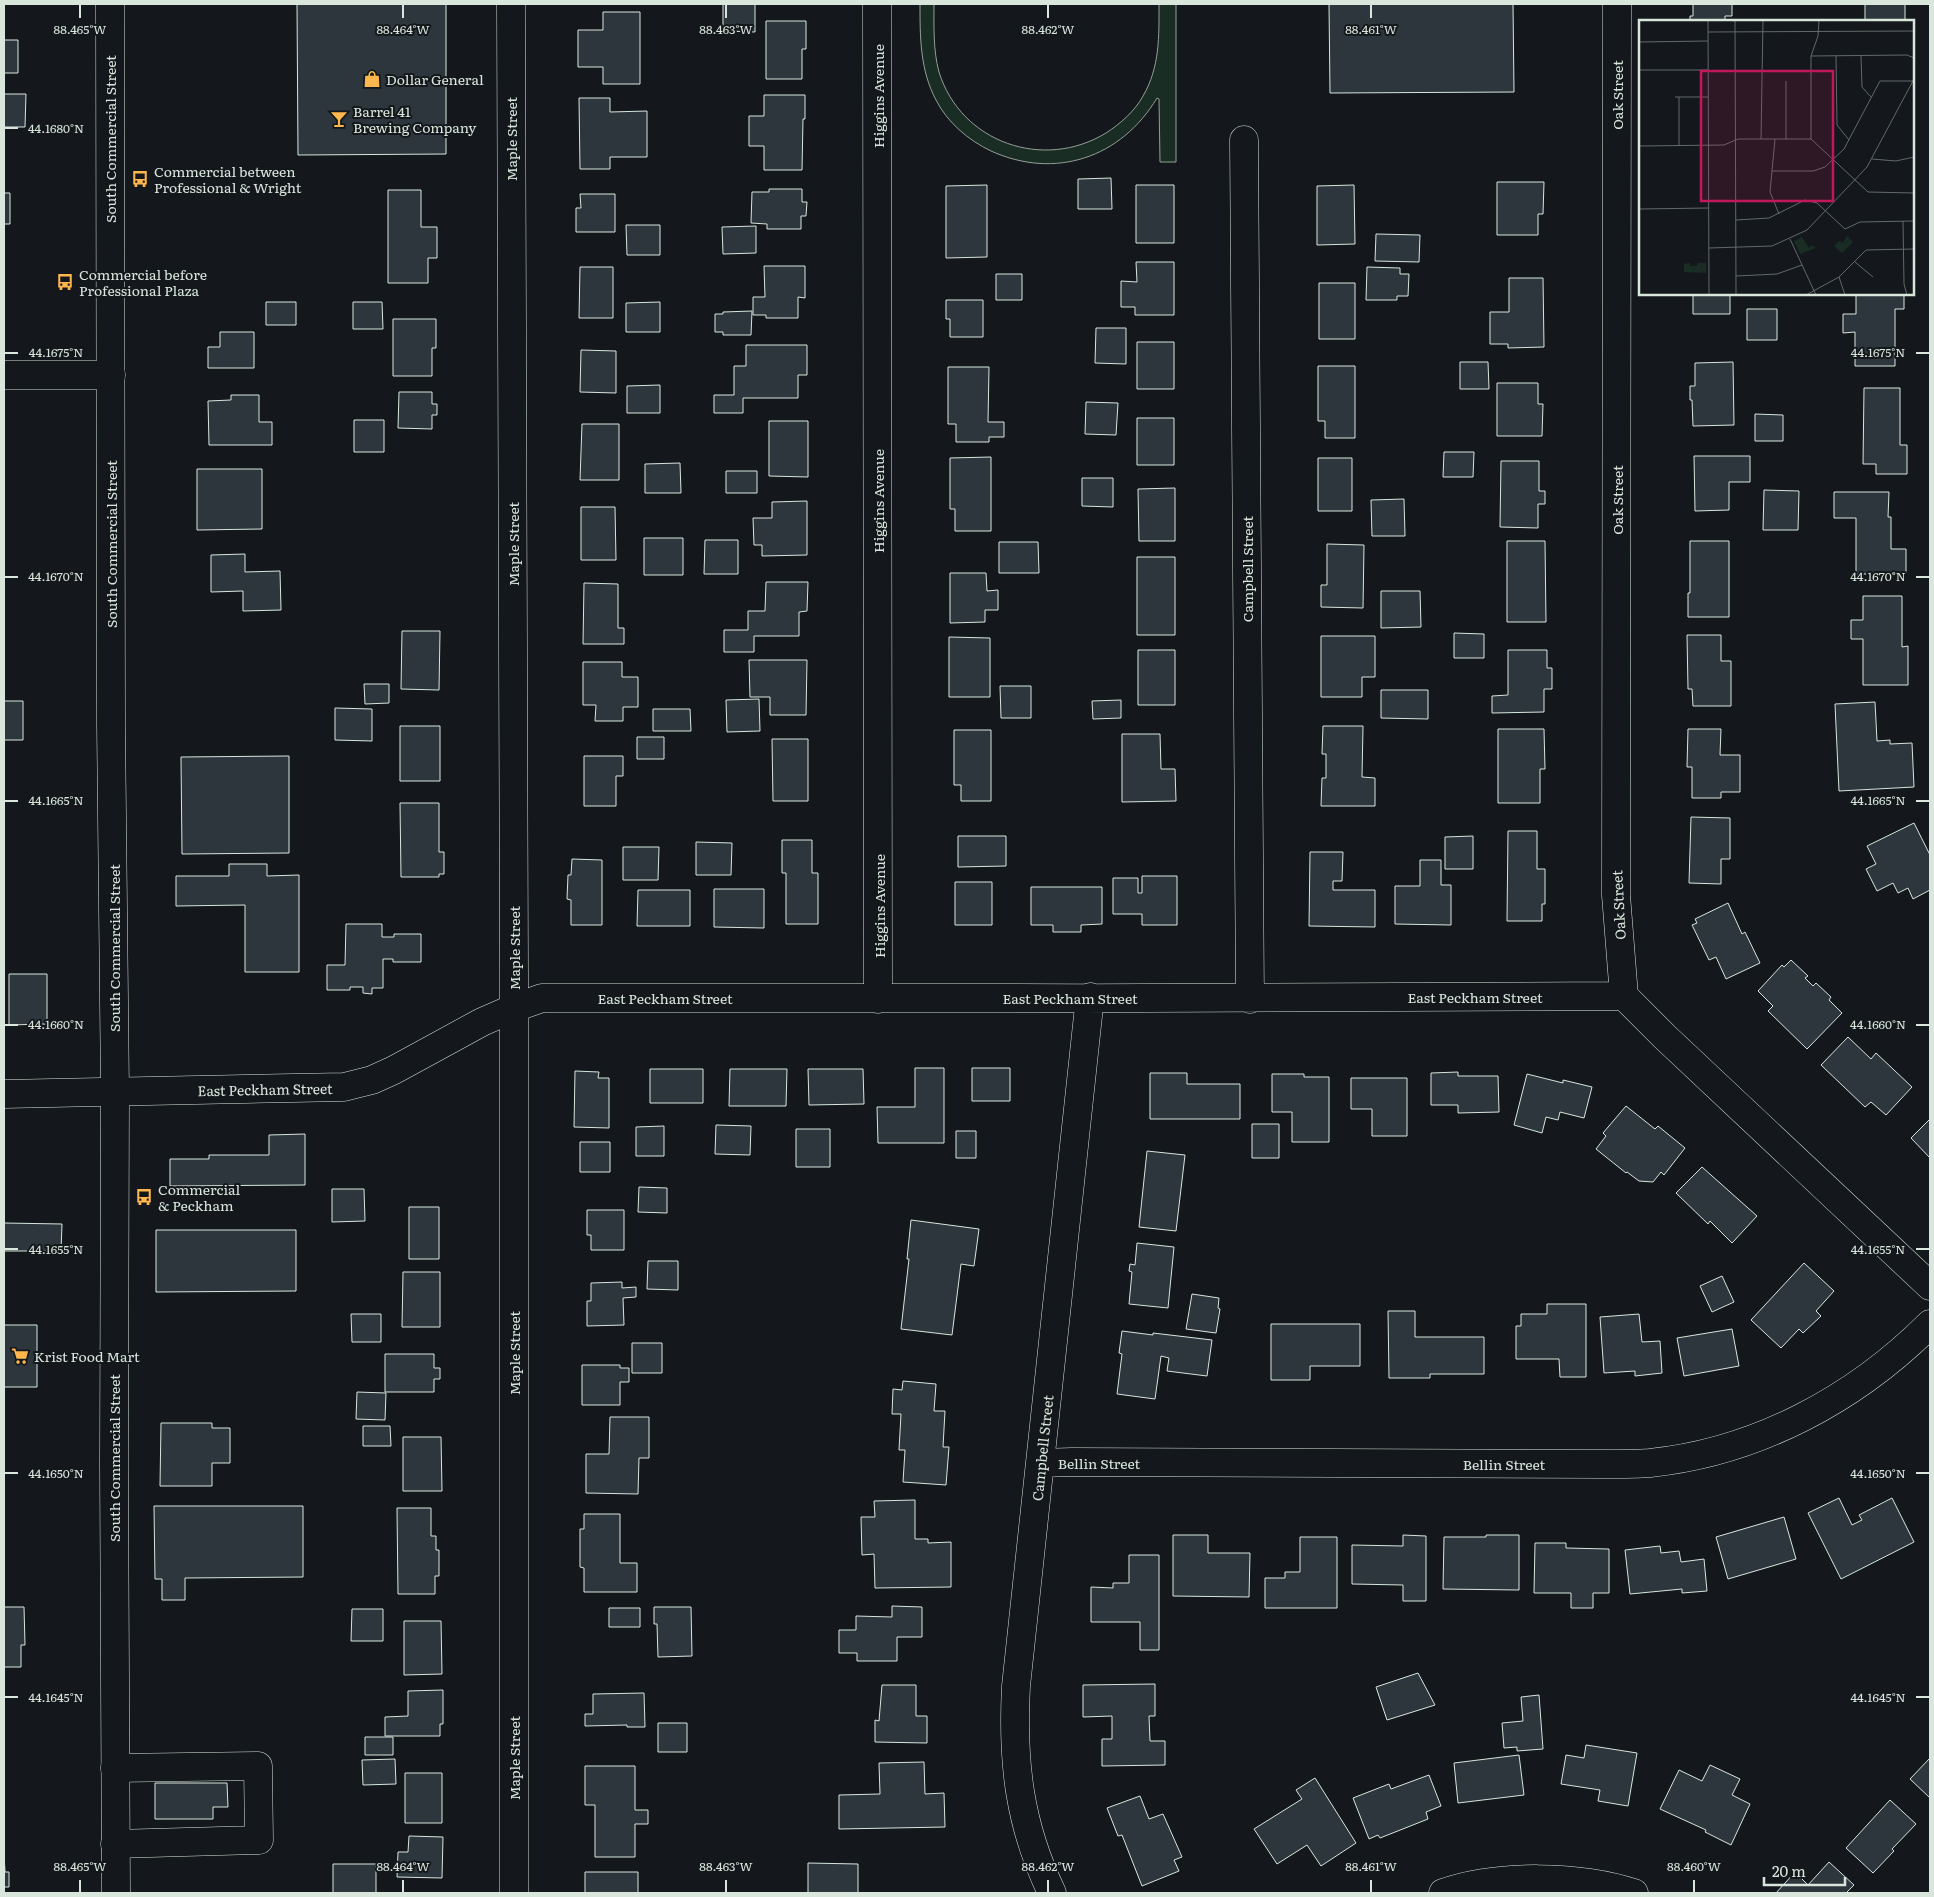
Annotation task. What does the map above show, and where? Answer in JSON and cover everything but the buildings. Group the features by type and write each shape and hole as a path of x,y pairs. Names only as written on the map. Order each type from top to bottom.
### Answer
{"street":[{"name":"South Commercial Street","path":"110,4 115,1092 116,1893"},
{"name":"Maple Street","path":"511,4 514,1893"},
{"name":"Higgins Avenue","path":"877,4 878,998"},
{"name":"Oak Street","path":"1617,4 1616,894 1624,996"},
{"name":"Campbell Street","path":"1244,140 1250,999"},
{"path":"4,375 111,375"},
{"path":"1624,996 1665,1037 1930,1286"},
{"name":"East Peckham Street","path":"4,1094 344,1087 372,1080 482,1022 542,998 1090,997 1250,999 1624,996"},
{"name":"Campbell Street","path":"1052,1893 1031,1840 1021,1803 1015,1764 1014,1725 1016,1686 1090,997"},
{"name":"Bellin Street","path":"1040,1464 1082,1462 1604,1464 1650,1462 1696,1455 1745,1442 1789,1424 1830,1403 1904,1349 1930,1324"},
{"path":"115,1768 258,1766 259,1840 115,1844"},
{"path":"1443,1893 1462,1886 1530,1880 1591,1883 1634,1893"}],"green space":[{"path":"920,4 934,4 935,47 939,72 950,97 966,117 985,133 1008,143 1032,149 1057,149 1082,144 1106,133 1136,107 1149,85 1156,63 1159,4 1176,4 1176,162 1160,162 1159,99 1157,98 1142,119 1125,136 1106,149 1084,158 1062,163 1015,160 991,151 974,141 959,130 946,116 931,89 922,53"}],"place":[{"name":"Dollar General","path":"372,79"},
{"name":"Barrel 41 Brewing Company","path":"339,119"},
{"name":"Commercial between Professional & Wright","path":"140,179"},
{"name":"Commercial before Professional Plaza","path":"65,282"},
{"name":"Commercial & Peckham","path":"144,1197"},
{"name":"Krist Food Mart","path":"20,1356"}]}
